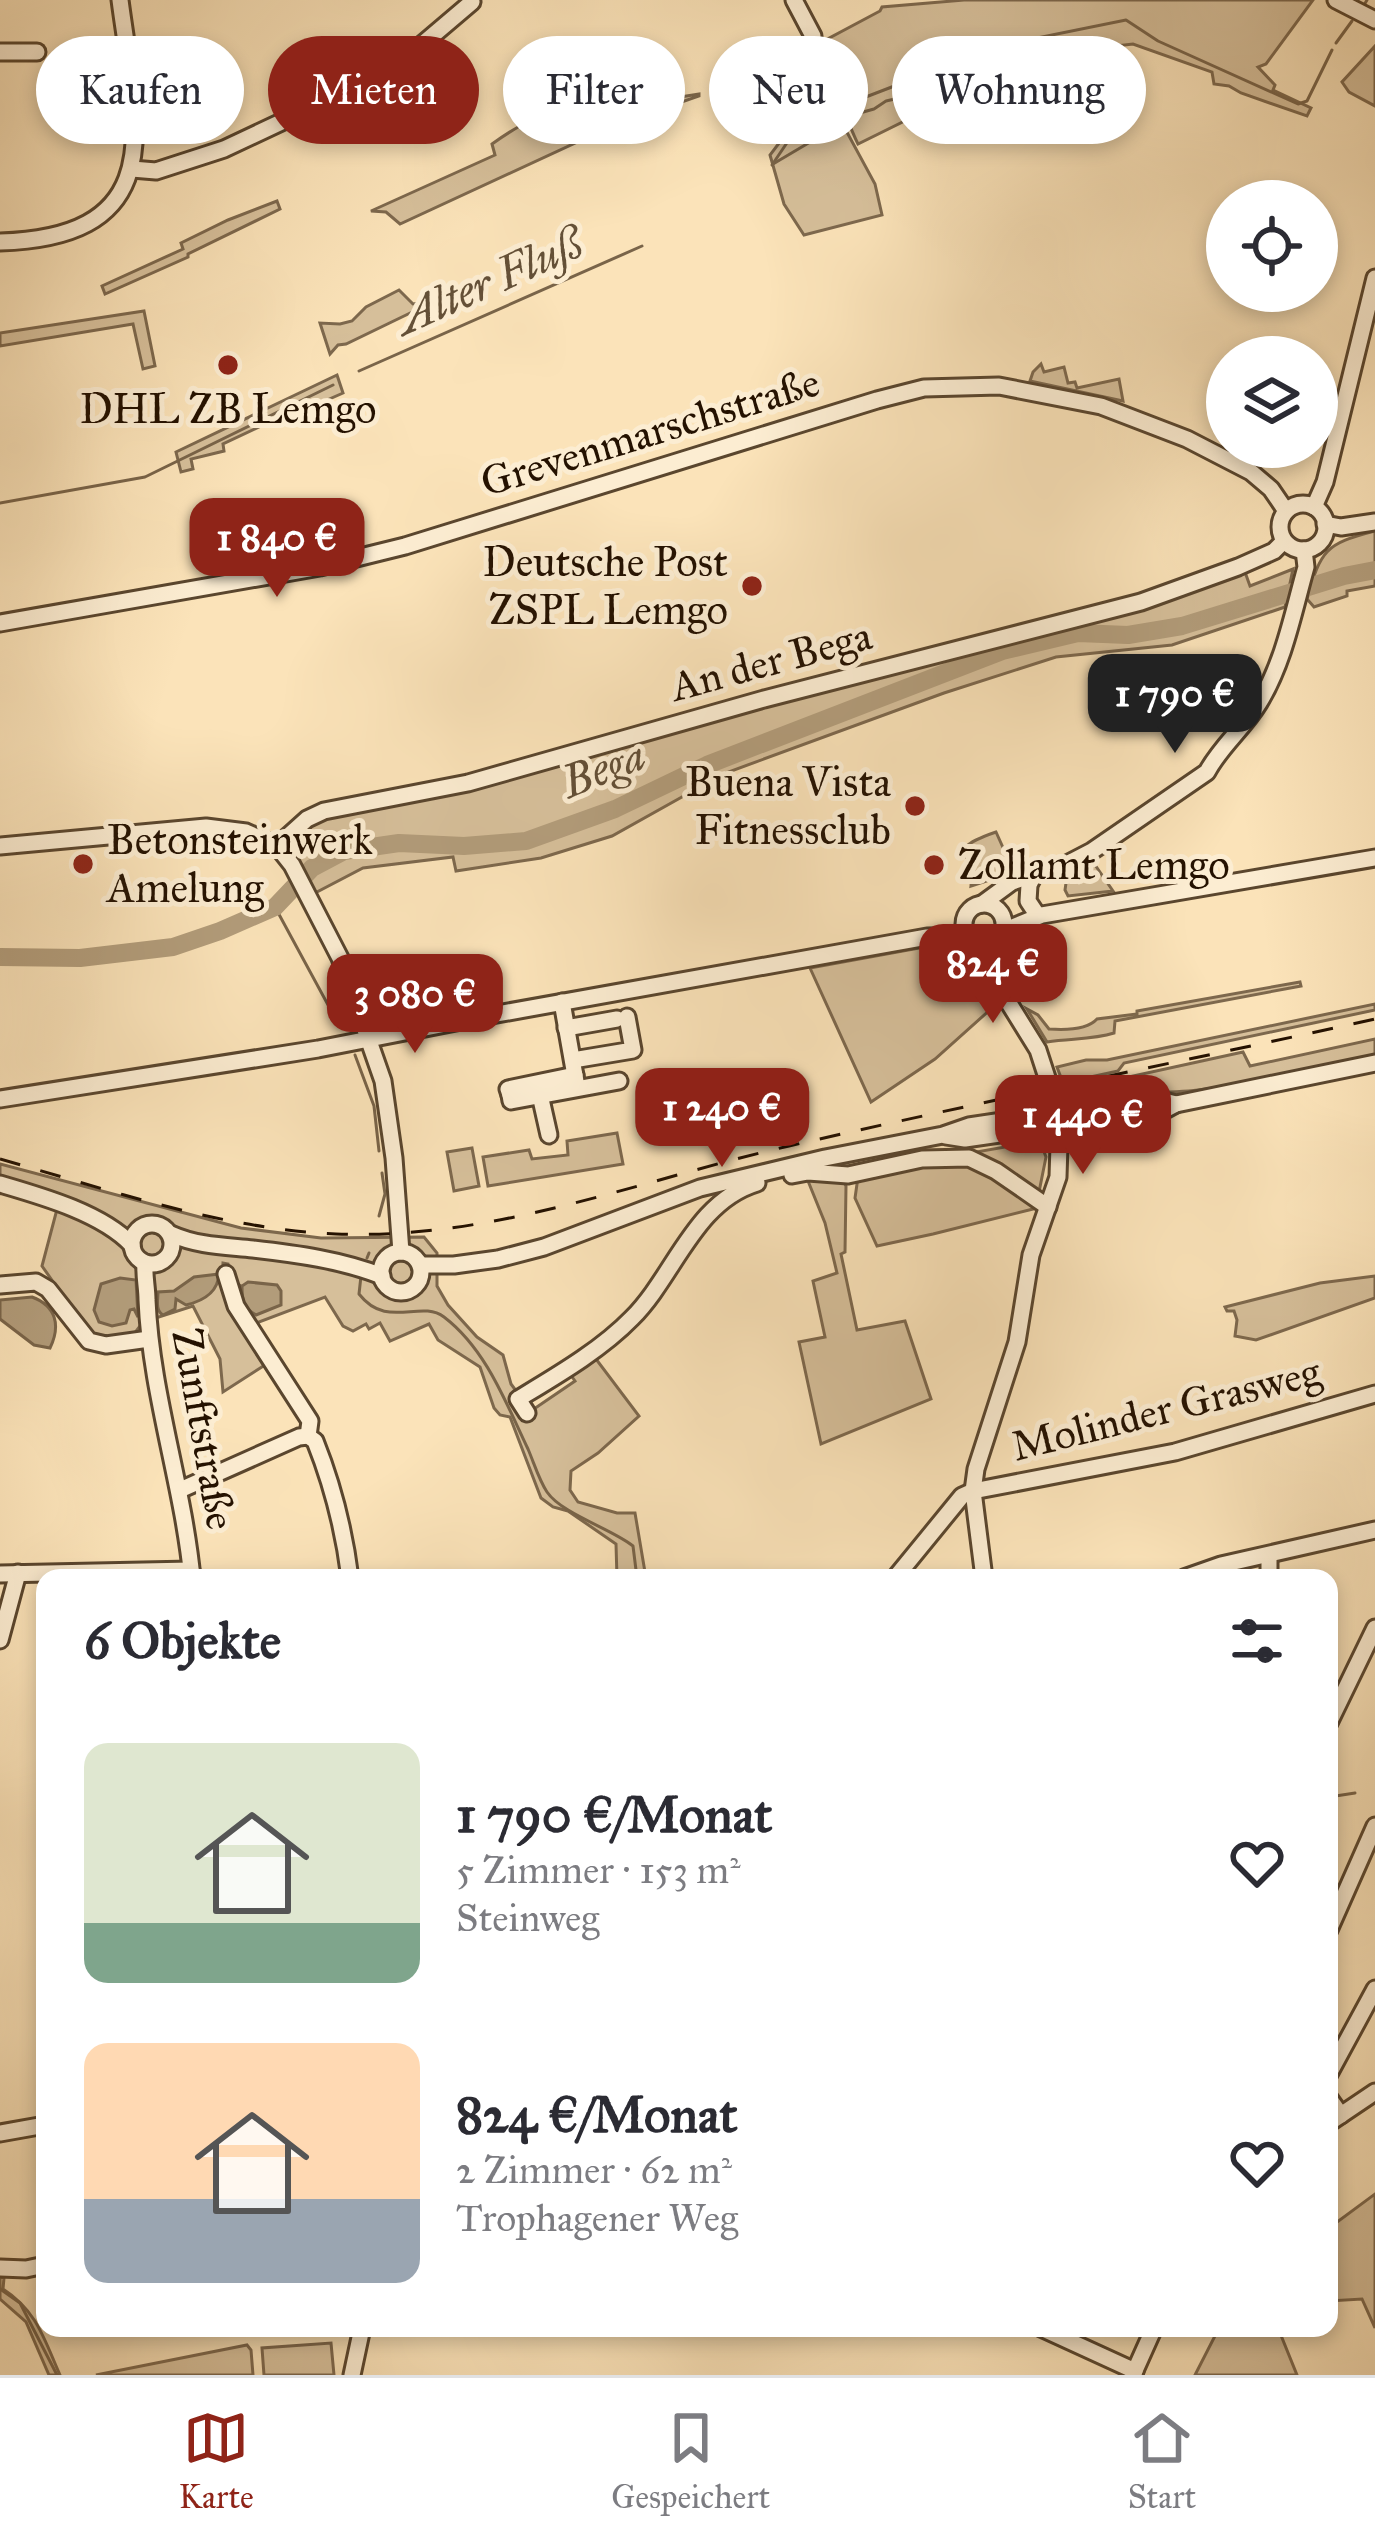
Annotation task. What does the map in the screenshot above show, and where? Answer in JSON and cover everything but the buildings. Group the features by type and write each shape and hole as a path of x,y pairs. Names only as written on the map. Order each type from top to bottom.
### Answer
{"street":[{"path":"0,242 49,238 77,229 116,200 132,169 136,126 120,0"},
{"path":"794,0 813,36"},
{"path":"1336,0 1375,20"},
{"path":"132,169 156,171 224,149 321,105 392,70 472,2"},
{"path":"0,52 36,52"},
{"path":"1314,507 1325,482 1374,281"},
{"name":"Grevenmarschstraße","path":"4,623 374,554 924,388 1011,387 1115,410 1252,472 1286,511"},
{"path":"983,1569 973,1491 976,1469 1018,1342 1030,1255 1058,1177 1057,1118 1038,1051 998,977 988,928 992,905 982,904 999,890 1093,851 1213,760 1261,700 1281,656 1305,558 1321,541 1325,524 1321,512 1300,504 1286,511 1280,528 1284,541 1305,558"},
{"path":"1325,524 1341,527 1375,522"},
{"name":"An der Bega","path":"277,846 307,818 324,811 468,783 764,699 1108,611 1238,567 1274,551 1284,541"},
{"path":"0,845 206,827 246,832 277,846 292,865 340,958 386,1099 396,1179 388,1286 398,1292 410,1290 420,1274 544,1247 700,1188 825,1158 943,1135 965,1139 1057,1118 1163,1111 1176,1104 1375,1063"},
{"path":"0,1100 368,1039 988,928 1039,914 1375,858"},
{"path":"1027,877 1028,902 1039,914"},
{"path":"988,928 1005,896 1027,877"},
{"path":"562,1002 582,1073"},
{"path":"549,1136 539,1089 633,1050 622,1018 566,1028"},
{"path":"582,1073 619,1081"},
{"path":"527,1413 518,1399 628,1322 707,1215 742,1187 808,1172 848,1175 922,1159 969,1158 1048,1207"},
{"path":"0,1184 114,1228 132,1245 136,1256 150,1264 171,1253 171,1234"},
{"path":"114,1228 156,1224 201,1245 349,1264 415,1257 420,1274"},
{"path":"132,1245 139,1228"},
{"path":"171,1253 201,1245"},
{"name":"Zunftstraße","path":"150,1264 144,1282 148,1339 191,1569"},
{"path":"226,1274 236,1306 310,1421 308,1436"},
{"path":"0,1285 36,1282 48,1289 89,1341 106,1345 148,1339"},
{"name":"Molinder Grasweg","path":"973,1491 1173,1452 1375,1394"},
{"path":"180,1490 308,1436 315,1441 332,1484 349,1569"},
{"path":"902,1569 962,1496 973,1491"},
{"path":"1208,1569 1375,1530"},
{"path":"1269,1556 1269,1569"},
{"path":"0,1640 9,1574"},
{"path":"1338,1704 1375,1628"},
{"path":"1338,1910 1375,1826"},
{"path":"1338,2057 1375,1989"},
{"path":"1338,2117 1375,2092"},
{"path":"0,2133 36,2127"},
{"path":"0,2268 36,2267"},
{"path":"352,2375 360,2337"},
{"path":"1060,2337 1134,2373 1150,2337"}],"shaded area":[{"path":"964,0 1313,0 1266,64 1258,67 1275,85 1273,90 1311,108 1307,116 1214,84 1212,72 1146,49 1146,36 892,36 892,127 868,139 868,36 833,36 882,7"},
{"path":"1375,46 1375,106 1349,92 1342,82"},
{"path":"503,137 503,144 573,144 400,224 386,212 371,211 495,155 492,144"},
{"path":"778,144 853,144 875,184 882,215 804,235 784,204 770,155"},
{"path":"277,201 280,209 105,294 102,286 183,249 181,243"},
{"path":"399,290 413,304 435,301 338,345 330,354 320,323 352,321 366,307"},
{"path":"144,311 155,366 143,369 133,324 0,346 0,333"},
{"path":"1041,364 1044,372 1064,367 1068,383 1075,382 1077,388 1119,379 1123,401 1030,381"},
{"path":"337,375 343,393 223,444 224,451 191,459 193,469 181,472 176,452"},
{"path":"1375,531 1375,586 1347,591 1347,596 1314,607 1307,599 1321,559 1335,545"},
{"path":"1293,569 1285,607 1172,645 1056,657 944,693 723,774 612,836 541,858 456,871 453,857 363,868 315,893 285,847 311,821 1245,572 1250,586"},
{"path":"996,832 1014,872 971,886 965,848"},
{"path":"1093,862 1113,891 1068,896 1066,883"},
{"path":"952,942 964,949 992,1008 935,1059 871,1102 810,968"},
{"path":"1300,982 1301,986 1115,1021 1114,1033 1089,1038 1047,1042 1027,1009 1049,1029 1068,1029 1097,1019"},
{"path":"1375,1004 1375,1010 1124,1063 1118,1071 1063,1083 1057,1067 1107,1060"},
{"path":"1375,1039 1375,1056 1243,1083 1085,1097 1084,1091 1069,1090 1243,1052 1250,1066"},
{"path":"617,1133 623,1164 488,1186 483,1157 529,1150 532,1159 568,1155 567,1141"},
{"path":"1040,1141 1046,1157 1039,1192 974,1156 976,1152"},
{"path":"472,1148 479,1186 454,1191 447,1152"},
{"path":"935,1163 976,1166 1037,1208 877,1246 855,1198 858,1177"},
{"path":"0,1164 241,1228 321,1238 424,1237 437,1253 437,1286 448,1305 477,1337 503,1355 511,1384 531,1411 575,1381 568,1371 593,1355 639,1416 571,1471 570,1490 578,1502 635,1513 644,1569 617,1569 616,1544 541,1498 510,1417 494,1408 480,1367 438,1340 429,1324 390,1341 380,1323 353,1331 343,1326 325,1297 251,1325 241,1286 230,1279 228,1264 223,1263 222,1290 268,1363 223,1392 220,1359 193,1306 143,1322 131,1338 91,1336 42,1266 60,1198 0,1176"},
{"path":"806,1176 846,1186 845,1252 841,1254 857,1330 905,1321 931,1399 821,1444 799,1342 825,1337 813,1281 837,1273 825,1223"},
{"path":"219,1274 213,1291 204,1298 186,1305 176,1299 175,1309 163,1315 159,1310 158,1292 174,1291 194,1277"},
{"path":"1375,1276 1375,1298 1256,1340 1235,1336 1234,1311 1225,1307 1320,1283"},
{"path":"120,1278 136,1280 138,1317 134,1309 126,1323 99,1322 94,1310 101,1284"},
{"path":"248,1282 277,1285 281,1305 256,1315 242,1295 242,1286"},
{"path":"32,1297 54,1317 50,1348 34,1345 0,1319 0,1300"},
{"path":"1375,2194 1375,2328 1362,2299 1338,2300 1338,2221"},
{"path":"0,2277 4,2278 3,2289 36,2324 36,2337 43,2337 60,2375 49,2375 26,2322 0,2299"},
{"path":"1214,2337 1282,2337 1297,2375 1195,2375"},
{"path":"331,2343 334,2375 264,2375 262,2348"},
{"path":"247,2345 253,2375 96,2375"}],"waterway":[{"name":"Alter Fluß","path":"1364,5 1367,0"},
{"name":"Alter Fluß","path":"772,165 801,122 998,46 1126,20 1158,41 1298,104 1307,101 1332,50"},
{"name":"Alter Fluß","path":"1336,43 1352,21"},
{"name":"Alter Fluß","path":"773,164 822,135 838,119 892,100"},
{"name":"Alter Fluß","path":"359,371 642,246"},
{"name":"Alter Fluß","path":"0,503 145,477 333,385"},
{"name":"Bega","path":"0,957 80,958 173,947 275,907 312,868 344,851 399,843 464,846 526,841 1002,651 1078,633 1128,635 1182,626 1375,570"},
{"path":"275,907 340,1027"},
{"path":"355,1055 374,1106 379,1151"},
{"path":"379,1216 385,1194 382,1173"},
{"path":"367,1258 369,1253"},
{"path":"361,1276 359,1294 370,1305 392,1312 435,1312 459,1330 494,1378 547,1492 564,1507 633,1546 636,1569"},
{"path":"1338,1796 1355,1793"},
{"path":"0,2289 20,2303 36,2334"},
{"path":"37,2337 57,2375"}],"railway":[{"path":"0,1159 250,1225 336,1234 453,1228 565,1205 862,1129 1375,1019"}],"place":[{"name":"DHL ZB Lemgo","path":"228,365"},
{"name":"Deutsche Post ZSPL Lemgo","path":"752,586"},
{"name":"Buena Vista Fitnessclub","path":"915,806"},
{"name":"Betonsteinwerk Amelung","path":"83,864"},
{"name":"Zollamt Lemgo","path":"934,865"}]}
